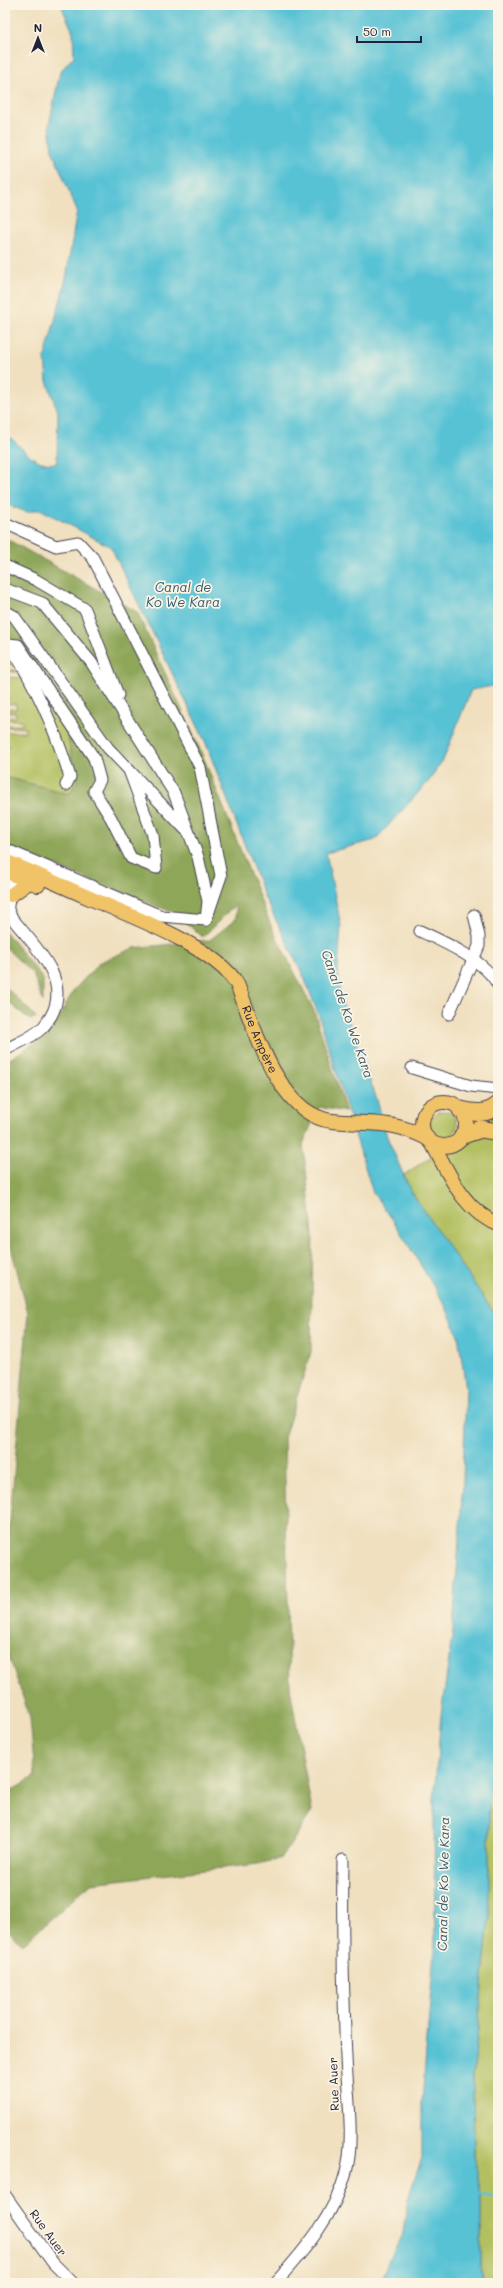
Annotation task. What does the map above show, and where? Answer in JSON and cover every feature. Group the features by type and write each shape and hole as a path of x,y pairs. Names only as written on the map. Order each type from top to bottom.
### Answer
{"highway":[{"path":"461,1110 476,1113 494,1108 498,1105"},
{"path":"460,1139 480,1129 498,1132"}],"main road":[{"name":"Rue Ampère","path":"7,868 29,882 125,922 182,941"},
{"name":"Rue Ampère","path":"7,868 90,898 182,941 202,952 231,973 272,1069 290,1096 308,1112 330,1121 389,1123"},
{"path":"11,895 29,882"},
{"path":"389,1123 408,1120 433,1106 445,1102 456,1106 461,1110 466,1122 460,1139 451,1154 454,1184"},
{"path":"428,1110 423,1121 424,1133 430,1140 454,1184 468,1204 485,1219 498,1224"},
{"path":"389,1123 444,1146 460,1139"}],"street":[{"path":"5,523 56,546 78,542 93,558 200,767 221,876 206,920"},
{"path":"5,566 36,580 85,609 126,717"},
{"path":"5,589 42,603 91,662 174,793 198,857 208,901 206,920"},
{"path":"5,611 14,616 108,748 190,834"},
{"path":"6,643 18,646 94,758 100,780 94,791 111,818 131,858 156,868 153,835 129,770"},
{"path":"6,643 35,685 49,716 70,777 66,785"},
{"path":"5,849 161,916 206,920"},
{"path":"5,1050 37,1033 44,1027 54,1010 58,994 56,978 47,964 8,915 7,907 11,895 7,868"},
{"path":"449,1014 478,946 478,936 474,915"},
{"path":"420,931 442,941 472,959 495,979 498,985"},
{"path":"412,1068 471,1086 498,1089"},
{"name":"Rue Auer","path":"275,2283 292,2265 326,2218 347,2171 349,2138 342,1973 343,1860"},
{"name":"Rue Auer","path":"5,2195 50,2258 73,2283"}],"green space":[{"path":"5,538 137,612 202,754 271,926 314,1011 346,1112 319,1107 303,1144 313,1234 311,1352 284,1438 290,1688 312,1811 282,1858 258,1864 91,1883 23,1944 5,1928 5,1795 35,1776 30,1718 5,1645 5,1578 28,1313 5,1224 5,1062 50,1033 74,990 100,962 134,948 210,940 236,919 236,904 203,937 174,913 5,846 5,777 69,794 77,782 66,729 5,632"},
{"path":"5,632 66,729 77,782 69,794 5,777 5,748 8,748 8,744 5,743 5,732 25,732 25,728 5,727 5,725 22,725 22,720 5,720 5,717 16,717 16,713 5,712 5,709 16,709 16,704 5,704 5,701 9,701 9,697 5,696 5,677 23,678 23,672 5,672 5,670 17,670 17,665 5,665 5,661 10,661 10,657 5,656 7,649"},
{"path":"5,931 43,979 43,1002 33,974 5,947"},
{"path":"5,986 36,1017 30,1020 5,999"},
{"path":"498,1110 498,1319 410,1190 404,1175 429,1158 486,1127 486,1116"},
{"path":"443,1111 453,1115 457,1125 453,1135 443,1139 433,1135 429,1125 433,1115"},
{"path":"498,1728 498,2283 481,2283 481,2195 474,2155 473,2078 489,1916 489,1794"}],"water":[{"name":"Canal de Ko We Kara","path":"61,5 498,5 498,685 471,690 444,758 429,781 375,840 326,853 341,926 338,969 340,996 377,1100 387,1137 410,1190 498,1319 498,1728 489,1794 489,1916 473,2078 474,2155 481,2195 481,2283 380,2283 388,2261 402,2239 408,2198 422,2158 422,2102 435,1939 434,1799 441,1715 453,1630 463,1482 466,1388 458,1335 445,1305 393,1220 373,1193 319,1016 303,975 264,896 205,741 111,547 40,509 27,512 5,504 5,433 34,459 41,462 57,463 58,412 47,381 45,357 66,279 77,210 52,150 49,125 60,72 74,56 73,32"}],"waterway":[{"path":"481,2195 498,2198"}]}
